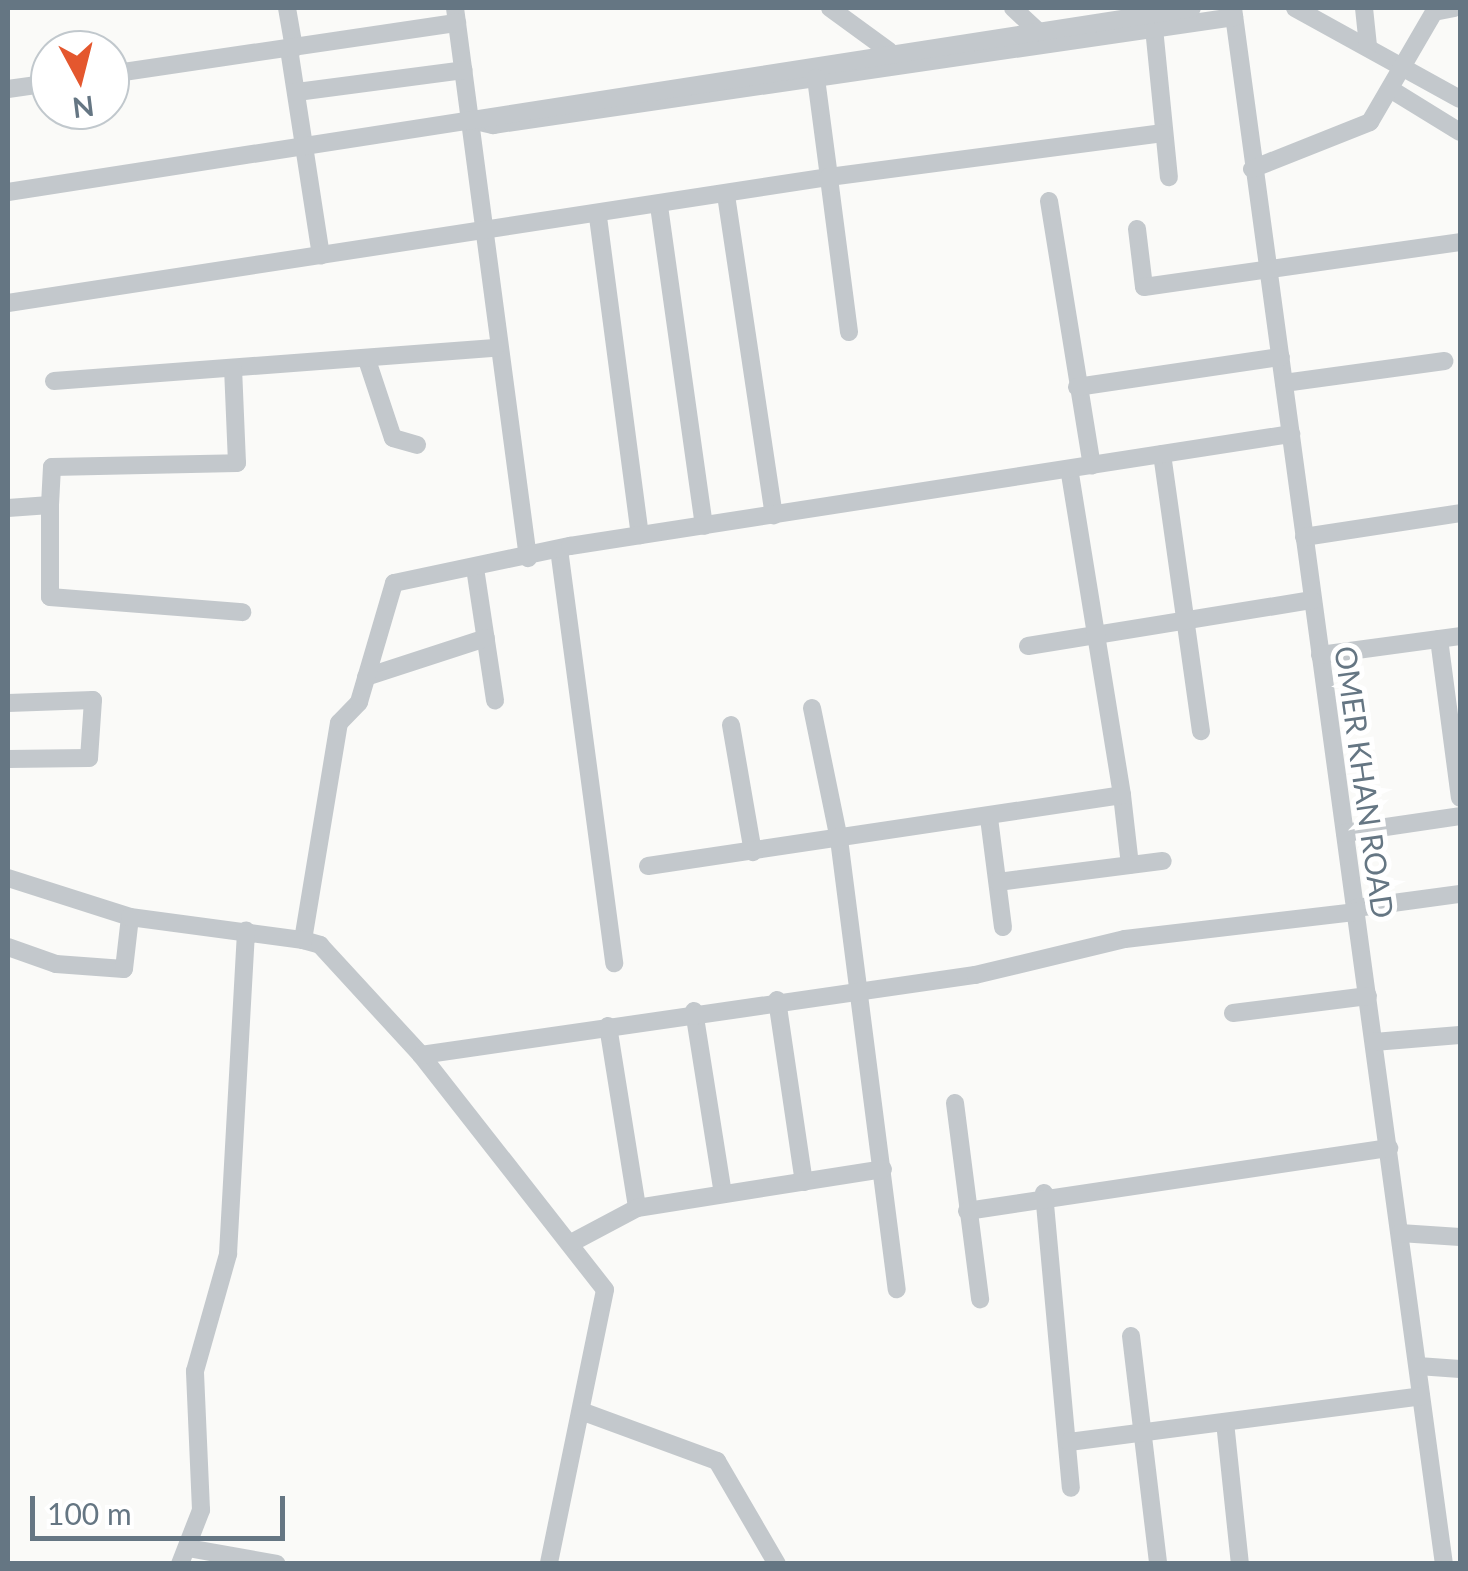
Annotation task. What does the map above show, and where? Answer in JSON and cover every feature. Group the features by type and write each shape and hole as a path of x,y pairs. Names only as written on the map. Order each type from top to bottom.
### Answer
{"street":[{"path":"287,8 321,256"},
{"path":"830,8 888,51"},
{"path":"1012,8 1038,30"},
{"path":"471,120 493,125 816,78 1153,21 1192,8"},
{"path":"1295,8 1460,100"},
{"path":"1364,8 1368,47"},
{"path":"1252,169 1370,122 1395,92 1434,12 1455,8"},
{"path":"130,71 292,49 460,12 480,232 528,558"},
{"path":"8,192 888,51 1038,30 1234,12"},
{"name":"OMER KHAN ROAD","path":"1234,12 1252,169 1270,268 1444,1564"},
{"path":"1153,21 1169,177"},
{"path":"297,92 464,70"},
{"path":"816,78 848,332"},
{"path":"1395,92 1460,132"},
{"path":"8,304 598,217 829,177 1163,133"},
{"path":"726,195 774,515"},
{"path":"1049,202 1092,466"},
{"path":"659,206 704,526"},
{"path":"598,217 640,535"},
{"path":"1137,229 1144,287 1460,242"},
{"path":"54,380 496,348"},
{"path":"1077,387 1281,357"},
{"path":"367,360 392,438 417,445"},
{"path":"1284,382 1445,360"},
{"path":"234,368 236,464 52,466 50,597 242,612"},
{"path":"303,940 340,722 366,677 394,582 640,535 1291,434"},
{"path":"1162,454 1201,731"},
{"path":"1069,469 1130,865"},
{"path":"8,508 50,505"},
{"path":"1304,536 1460,513"},
{"path":"559,549 614,963"},
{"path":"475,568 495,700"},
{"path":"1028,646 1312,600"},
{"path":"1320,655 1460,636"},
{"path":"366,677 486,638"},
{"path":"1438,638 1460,798"},
{"path":"8,704 93,700 89,758 8,758"},
{"path":"812,708 839,839 896,1289"},
{"path":"731,725 753,852"},
{"path":"648,866 989,818 1122,795"},
{"path":"1345,832 1460,816"},
{"path":"989,818 1004,926"},
{"path":"998,882 1163,860"},
{"path":"8,878 130,917 246,930 320,946 421,1055 573,1242 605,1290 549,1564"},
{"path":"421,1055 777,1000 975,975 1125,939 1460,894"},
{"path":"8,947 56,964 124,969 130,917"},
{"path":"246,930 228,1254 196,1371 201,1510 184,1556 277,1564"},
{"path":"1233,1014 1368,996"},
{"path":"777,1000 804,1182"},
{"path":"694,1012 723,1194"},
{"path":"608,1026 637,1208"},
{"path":"1374,1042 1460,1036"},
{"path":"954,1103 980,1299"},
{"path":"967,1210 1044,1194 1389,1148"},
{"path":"573,1242 637,1208 883,1170"},
{"path":"1044,1194 1071,1488"},
{"path":"1400,1233 1460,1236"},
{"path":"1131,1336 1158,1564"},
{"path":"1418,1366 1460,1369"},
{"path":"1069,1442 1421,1396"},
{"path":"581,1412 717,1461 777,1564"},
{"path":"1225,1422 1240,1564"},
{"path":"1440,1526 1460,1524"}]}
